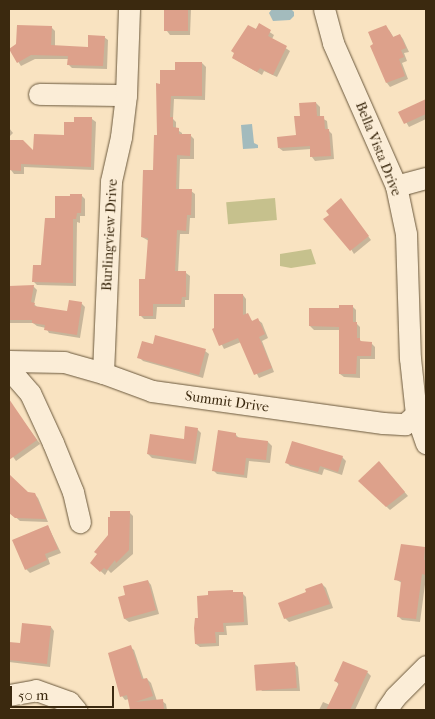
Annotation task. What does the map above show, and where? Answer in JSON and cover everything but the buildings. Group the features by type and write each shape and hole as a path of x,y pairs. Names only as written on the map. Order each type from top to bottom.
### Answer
{"street":[{"name":"Burlingview Drive","path":"103,373 111,181 121,138 126,95 129,9"},
{"name":"Bella Vista Drive","path":"324,9 333,43 396,186 406,234 410,358 421,410"},
{"path":"39,94 126,95"},
{"path":"396,186 426,178"},
{"name":"Summit Drive","path":"9,361 64,362 103,373 152,391 383,423 405,424 421,410"},
{"path":"9,369 30,393 34,401 73,492 80,522"},
{"path":"421,410 426,442"},
{"path":"386,710 426,666"},
{"path":"9,695 36,690 69,702 76,710"}],"shaded area":[{"path":"275,198 277,220 228,224 226,202"},
{"path":"311,249 316,264 291,268 280,266 280,254"}],"water":[{"path":"272,9 291,9 294,12 294,16 290,20 273,21 269,13"},
{"path":"252,124 254,143 258,145 258,148 243,149 241,125"}]}
